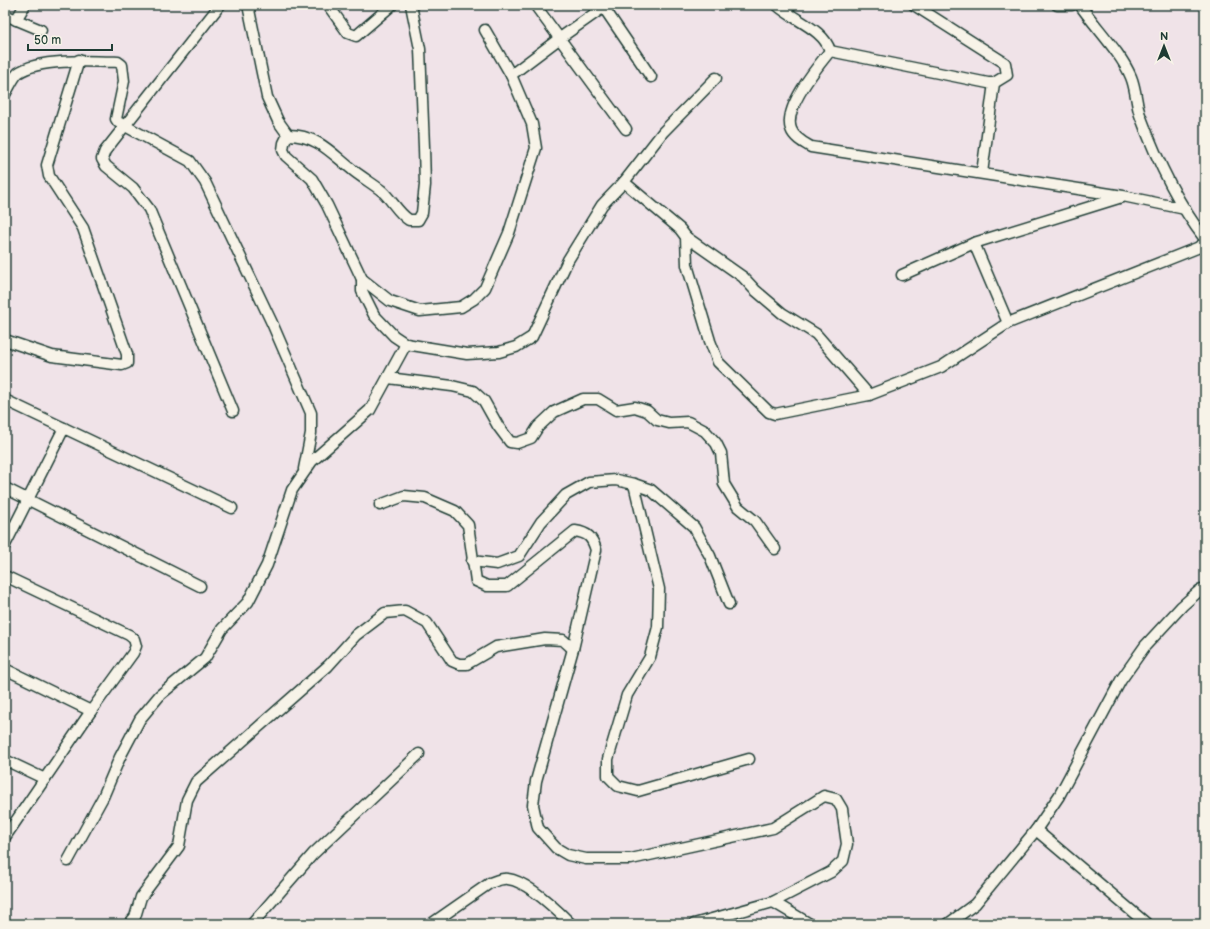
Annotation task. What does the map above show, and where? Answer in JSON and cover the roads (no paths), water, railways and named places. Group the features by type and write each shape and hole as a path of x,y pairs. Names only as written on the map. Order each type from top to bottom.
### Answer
{"street":[{"path":"16,20 25,5"},
{"path":"220,5 105,151 102,159 103,163 133,188 149,209 233,411"},
{"path":"248,5 267,97 278,121 288,135"},
{"path":"328,5 348,33 356,36 392,5"},
{"path":"288,135 300,135 328,148 352,170 382,191 404,216 409,220 418,220 422,213 425,185 424,147 420,49 411,5"},
{"path":"535,5 626,129"},
{"path":"777,5 822,37 828,44 830,51"},
{"path":"830,51 994,83 1008,75 1006,63 914,5"},
{"path":"1057,5 1072,5"},
{"path":"1080,5 1095,27 1115,50 1132,77 1140,114 1165,174 1184,209 1205,239"},
{"path":"511,75 603,6 651,77"},
{"path":"5,16 41,30"},
{"path":"362,279 390,301 420,311 461,307 474,299 484,288 509,232 536,148 532,124 511,75 484,30"},
{"path":"830,51 794,101 790,115 791,129 798,139 811,147 1124,196 1184,209"},
{"path":"5,330 6,341 52,356 122,366 127,363 127,354 83,228 49,176 47,165 79,60"},
{"path":"5,94 18,74 32,66 79,60 118,62 122,65 124,81 116,118 118,122 190,161 205,182 272,323 310,413 311,433 303,475"},
{"path":"288,135 284,143 283,150 286,156 312,179 327,205 362,279 362,291 374,315 394,336 406,344 467,354 499,352 516,347 532,337 568,260 602,205 624,182 663,132 716,78"},
{"path":"982,174 994,83"},
{"path":"624,182 680,229 686,237 743,277 782,314 816,334 869,395"},
{"path":"902,275 974,243 1124,196"},
{"path":"686,237 687,265 710,341 718,362 769,412 775,414 783,414 869,395 941,367 1008,323 1197,248 1205,243"},
{"path":"974,243 1008,323"},
{"path":"68,862 103,797 120,757 140,719 160,695 205,658 222,629 248,602 267,565 292,490 312,461 370,410 406,344"},
{"path":"388,378 452,386 473,391 484,401 498,426 510,442 517,443 531,438 538,427 554,412 583,399 598,399 616,410 635,408 641,409 647,411 658,420 669,423 688,422 705,431 716,443 721,453 724,484 738,507 755,522 775,549"},
{"path":"5,400 232,508"},
{"path":"5,545 64,428"},
{"path":"472,561 497,564 519,556 541,522 566,495 590,482 616,480 651,490 694,527 710,556 729,604"},
{"path":"634,484 658,589 658,627 650,657 627,695 608,759 608,776 618,786 638,790 749,759"},
{"path":"5,488 200,586"},
{"path":"380,505 404,496 425,498 455,511 468,525 476,581 487,586 507,586 575,531 584,532 593,539 596,550 573,649 536,781 533,805 538,828 556,848 568,855 586,859 631,858 773,828 824,796 836,800 842,810 847,844 843,861 831,872 773,902 694,924"},
{"path":"5,576 134,639 136,646 133,653 91,711 5,838"},
{"path":"948,924 975,904 1036,830 1059,796 1121,680 1145,646 1182,606 1200,591 1205,589"},
{"path":"129,924 134,917 141,897 179,846 187,800 196,782 328,666 356,635 385,613 405,611 426,623 452,661 459,664 467,664 496,647 538,640 563,640 573,649"},
{"path":"5,669 91,711"},
{"path":"252,924 313,854 419,754"},
{"path":"5,760 45,779"},
{"path":"1036,830 1147,924"},
{"path":"431,924 490,883 509,879 528,888 571,924"},
{"path":"773,902 810,924"}]}
